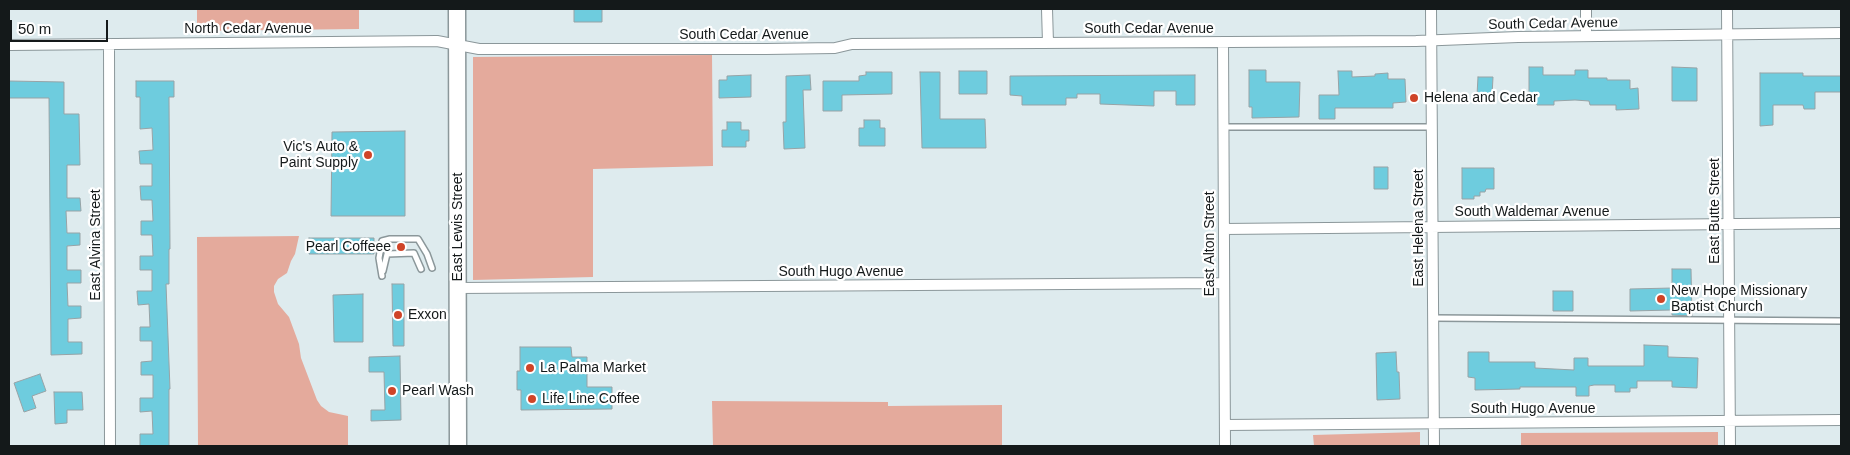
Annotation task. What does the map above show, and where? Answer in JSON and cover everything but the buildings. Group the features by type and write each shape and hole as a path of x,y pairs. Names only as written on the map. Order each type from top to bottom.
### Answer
{"main road":[{"name":"East Lewis Street","path":"457,9 458,446"}],"street":[{"path":"1048,9 1048,43"},
{"name":"East Helena Street","path":"1431,9 1434,446"},
{"path":"1586,9 1586,36"},
{"name":"East Butte Street","path":"1727,9 1730,446"},
{"name":"South Cedar Avenue","path":"457,45 485,49 766,49 835,48 852,44 1432,40 1841,33"},
{"name":"North Cedar Avenue","path":"9,45 437,41 457,45"},
{"name":"East Alton Street","path":"1223,42 1225,446"},
{"name":"East Alvina Street","path":"109,44 110,446"},
{"name":"South Waldemar Avenue","path":"1224,229 1841,223"},
{"name":"South Hugo Avenue","path":"458,288 1224,283"},
{"name":"South Hugo Avenue","path":"1225,425 1841,420"}],"lane":[{"path":"1223,128 1432,127"},
{"path":"421,269 414,253 387,254 382,276 379,258 382,241 390,239 418,240 427,254 432,268"},
{"path":"1433,318 1841,321"}],"shaded area":[{"path":"197,9 359,9 359,29 197,31"},
{"path":"712,55 713,166 593,169 593,277 473,280 473,57"},
{"path":"299,236 295,254 287,273 278,279 274,286 274,292 278,304 289,317 299,344 301,358 317,400 329,412 348,416 348,446 198,446 197,237"},
{"path":"712,401 888,402 888,406 1002,405 1002,446 713,446"},
{"path":"1420,432 1420,446 1314,446 1313,435"},
{"path":"1718,432 1718,446 1521,446 1521,433"}],"place":[{"name":"Helena and Cedar","path":"1414,98"},
{"name":"Vic's Auto & Paint Supply","path":"368,155"},
{"name":"Pearl Coffeee","path":"401,247"},
{"name":"New Hope Missionary Baptist Church","path":"1661,299"},
{"name":"Exxon","path":"398,315"},
{"name":"La Palma Market","path":"530,368"},
{"name":"Pearl Wash","path":"392,391"},
{"name":"Life Line Coffee","path":"532,399"}]}
